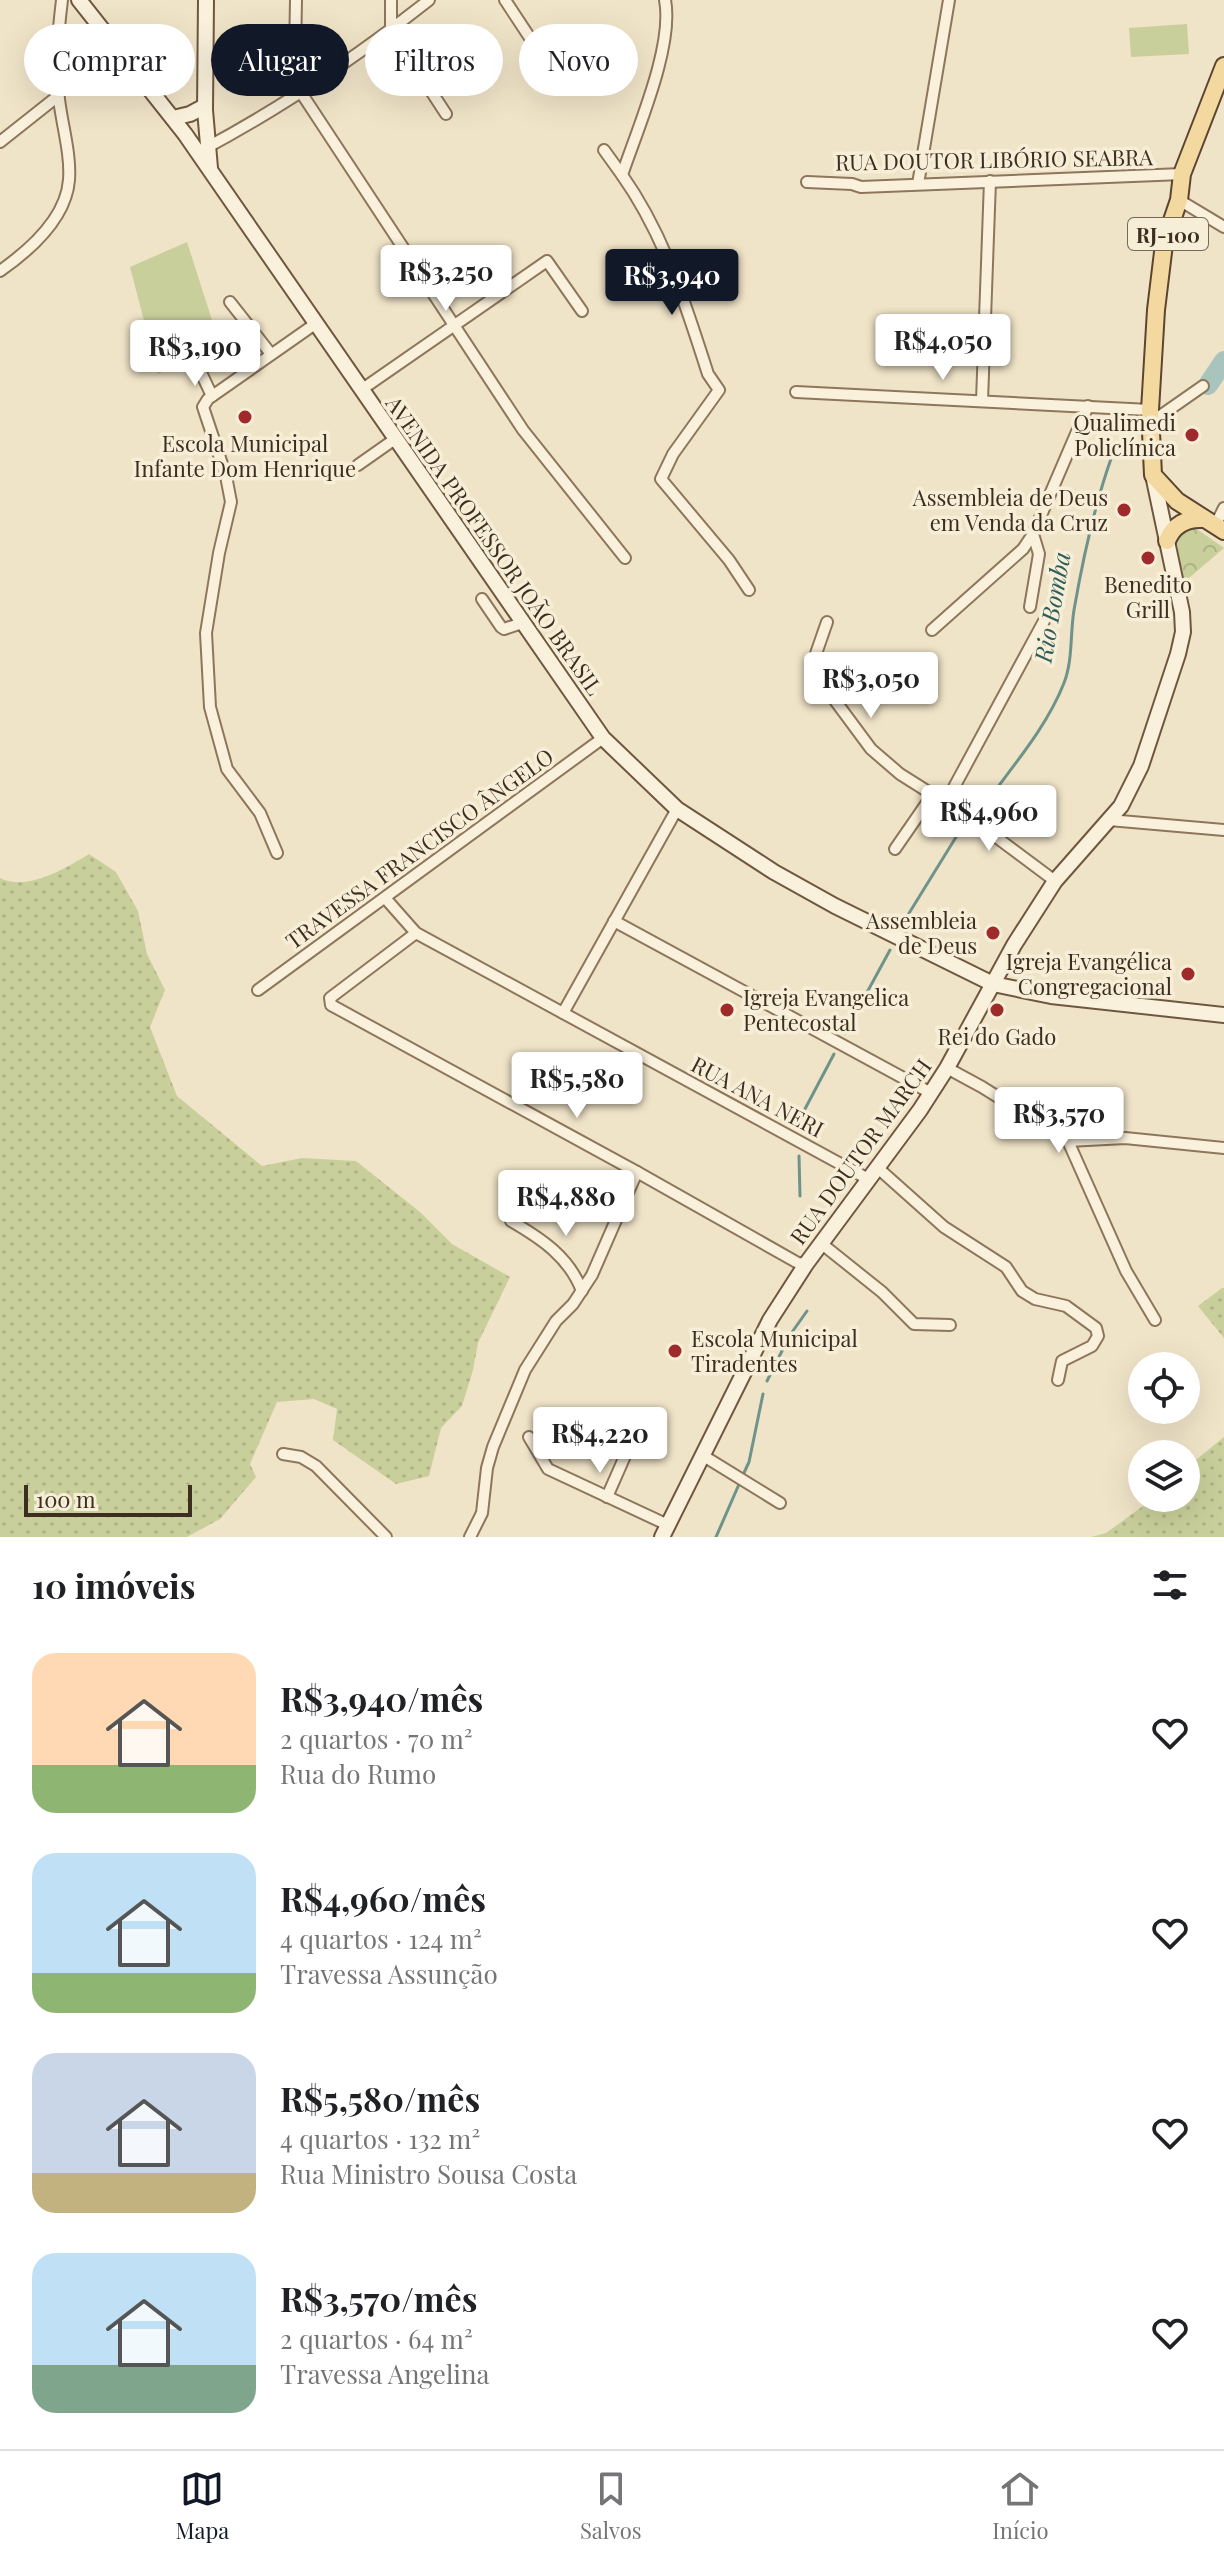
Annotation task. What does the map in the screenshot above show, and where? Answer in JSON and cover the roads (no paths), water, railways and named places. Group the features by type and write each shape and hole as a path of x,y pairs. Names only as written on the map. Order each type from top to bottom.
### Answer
{"main road":[{"path":"79,0 202,150"},
{"path":"202,150 206,0"},
{"name":"RUA DOUTOR MARCH","path":"665,1531 754,1347 806,1264 931,1093 1055,881 1121,806 1141,766 1183,632 1182,612 1153,475 1150,417 1159,272 1164,244 1179,200 1182,174 1224,66"},
{"path":"173,118 205,106"},
{"name":"AVENIDA PROFESSOR JOÃO BRASIL","path":"202,150 211,172 603,738 677,809 774,872 835,906 993,984 1051,996 1224,1015"},
{"path":"1153,475 1177,501 1214,525"},
{"path":"1167,541 1172,531 1184,522 1214,525"}],"street":[{"path":"59,24 62,0"},
{"path":"296,0 296,24"},
{"path":"391,0 391,24"},
{"path":"399,24 429,0"},
{"path":"505,0 521,24"},
{"path":"622,175 655,74 664,37 665,0"},
{"path":"918,184 949,0"},
{"path":"0,142 58,96"},
{"path":"0,271 33,248 67,193 69,177 58,96"},
{"path":"202,150 292,96"},
{"path":"303,96 523,430 625,558"},
{"path":"434,96 446,114"},
{"path":"604,150 657,230 675,272 708,374 719,390 673,454 661,479 729,560 749,590"},
{"name":"RUA DOUTOR LIBÓRIO SEABRA","path":"807,182 861,187 1182,174"},
{"path":"982,401 990,181"},
{"path":"1179,200 1224,227"},
{"path":"361,390 547,261 582,311"},
{"path":"230,302 271,354"},
{"path":"277,853 260,813 227,769 210,707 206,633 231,502 226,476 203,407 212,396 315,324"},
{"path":"196,362 212,396"},
{"path":"796,392 1088,406 1150,417 1203,386"},
{"path":"932,630 1023,549 1033,534 1088,406"},
{"path":"358,465 395,439"},
{"path":"1214,525 1224,508"},
{"path":"1030,607 1039,554 1033,534"},
{"path":"482,599 504,629 522,623"},
{"path":"946,802 1044,621"},
{"path":"827,622 811,668 871,749 900,774 946,802 1055,881"},
{"name":"TRAVESSA FRANCISCO ÂNGELO","path":"258,990 603,738"},
{"path":"895,849 933,794"},
{"path":"563,1013 677,809"},
{"path":"1109,820 1224,830"},
{"name":"RUA ANA NERI","path":"386,899 416,933 874,1174 943,1227 1006,1267 1022,1291 1035,1299 1066,1306 1085,1319 1096,1328 1097,1341 1062,1361 1058,1380"},
{"path":"614,921 931,1093"},
{"path":"416,933 330,998 331,1005 798,1263 806,1264"},
{"path":"947,1068 1068,1141 1125,1138 1224,1148"},
{"path":"1068,1141 1126,1271 1155,1320"},
{"path":"470,1537 482,1513 487,1468 493,1447 525,1370 556,1321 592,1275 637,1172"},
{"path":"511,1221 558,1254 576,1275 582,1291"},
{"path":"822,1244 882,1292 914,1324 950,1325"},
{"path":"607,1497 639,1424"},
{"path":"529,1437 548,1469 607,1497 665,1531"},
{"path":"283,1454 301,1457 316,1466 386,1537"},
{"path":"702,1455 780,1503"}],"waterway":[{"name":"Rio Bomba","path":"1208,385 1224,361"},
{"name":"Rio Bomba","path":"991,796 1041,728 1064,683 1085,552 1112,456"},
{"name":"Rio Bomba","path":"903,923 961,829"},
{"name":"Rio Bomba","path":"845,1033 890,950"},
{"name":"Rio Bomba","path":"796,1126 834,1054"},
{"name":"Rio Bomba","path":"799,1156 800,1196"},
{"name":"Rio Bomba","path":"767,1381 790,1335 807,1311"},
{"name":"Rio Bomba","path":"743,1475 749,1462 763,1394"},
{"name":"Rio Bomba","path":"716,1537 740,1482"}],"place":[{"name":"Escola Municipal Infante Dom Henrique","path":"245,417"},
{"name":"Qualimedi Policlínica","path":"1192,435"},
{"name":"Assembleia de Deus em Venda da Cruz","path":"1124,510"},
{"name":"Benedito Grill","path":"1148,558"},
{"name":"Assembleia de Deus","path":"993,933"},
{"name":"Igreja Evangélica Congregacional","path":"1188,974"},
{"name":"Igreja Evangelica Pentecostal","path":"727,1010"},
{"name":"Rei do Gado","path":"997,1010"},
{"name":"Escola Municipal Tiradentes","path":"675,1351"}]}
